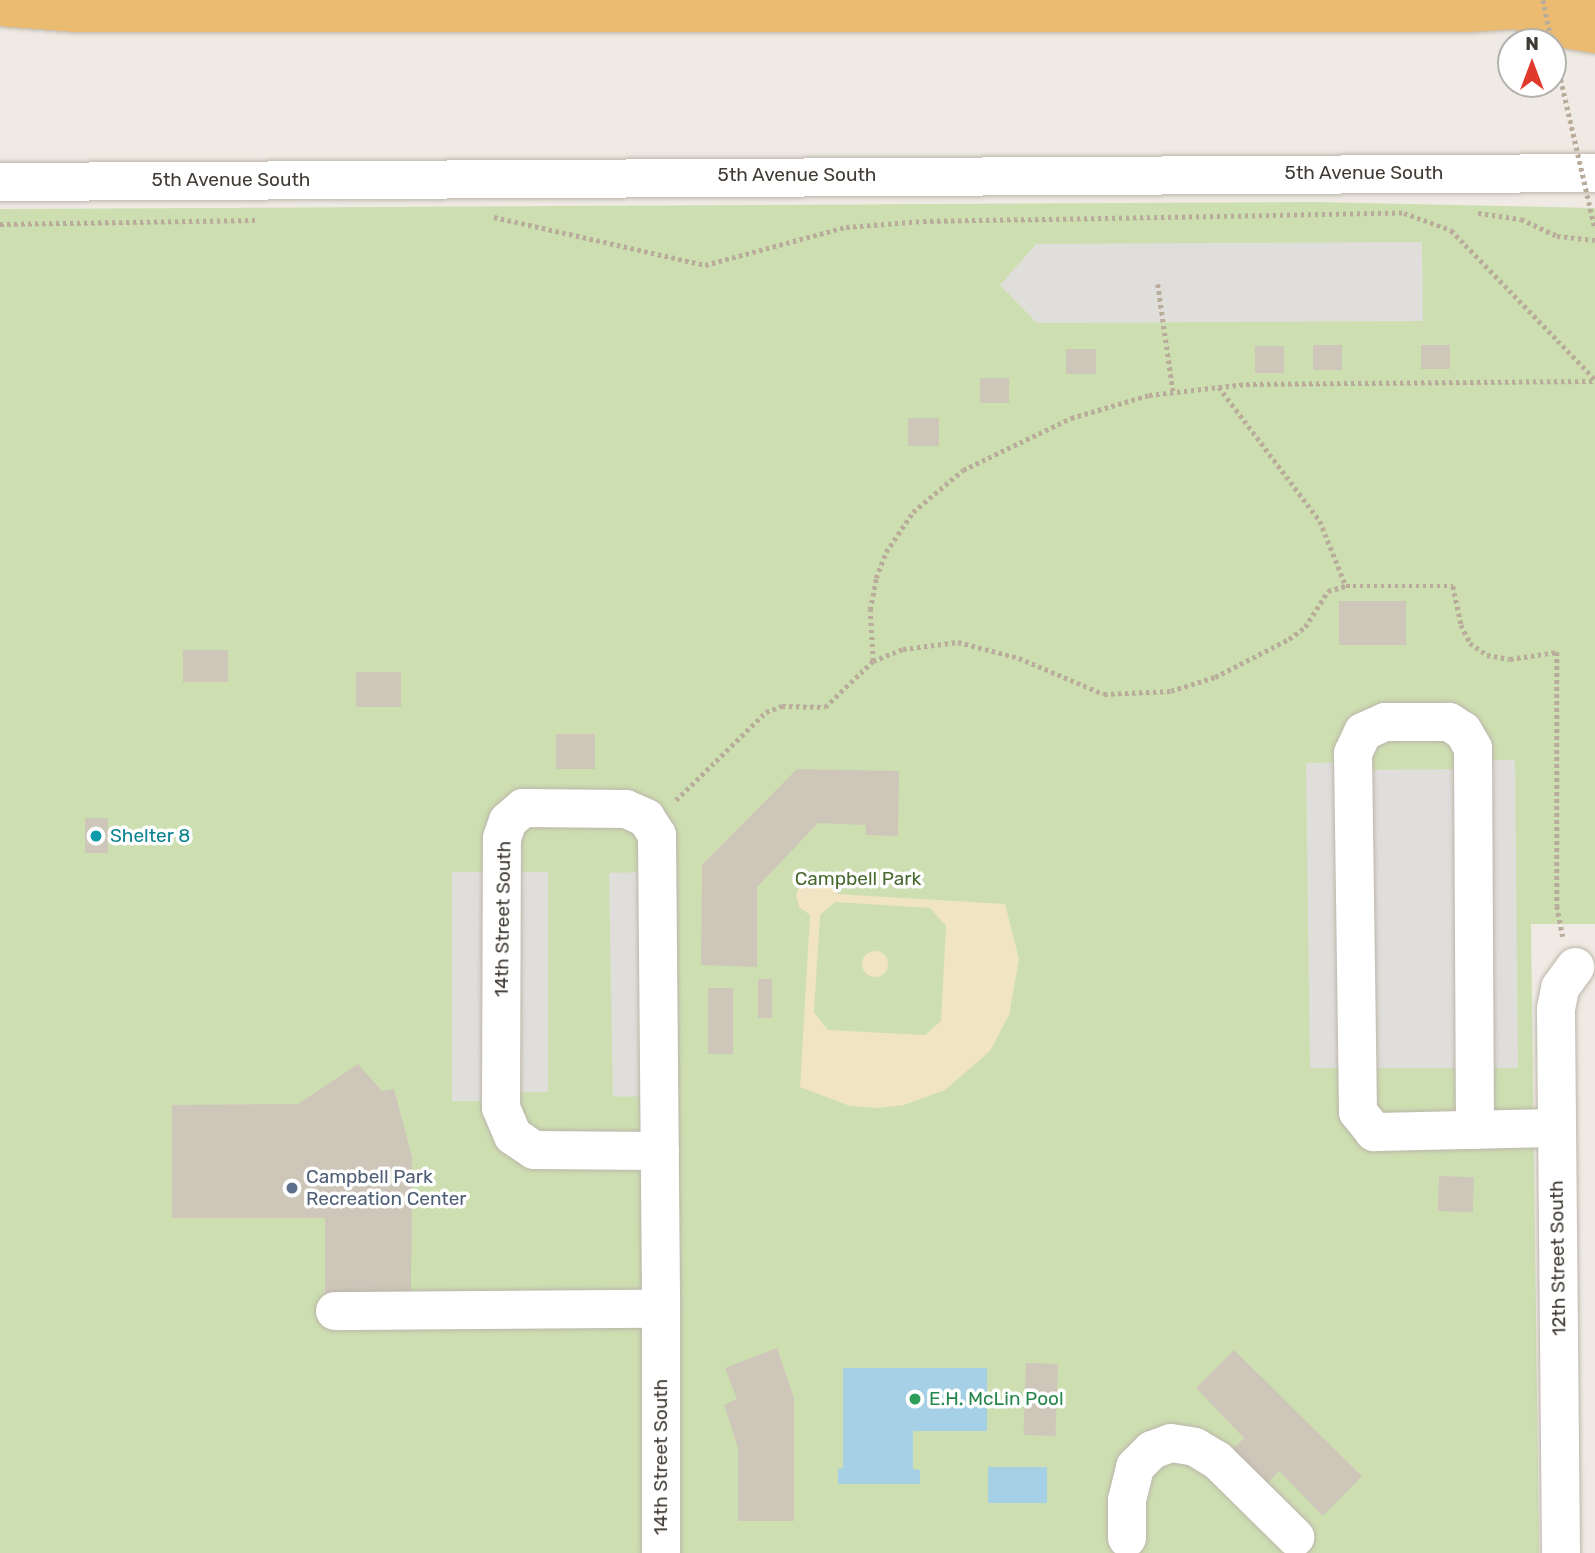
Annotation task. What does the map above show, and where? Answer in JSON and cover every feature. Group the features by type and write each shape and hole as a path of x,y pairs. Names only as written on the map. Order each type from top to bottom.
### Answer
{"highway":[{"path":"0,7 76,13 1467,13 1595,5"},
{"path":"0,21 76,13"},
{"path":"1467,13 1595,34"}],"street":[{"name":"5th Avenue South","path":"0,182 1595,173"},
{"path":"1475,1130 1474,748 1463,731 1449,722 1385,722 1363,732 1353,753 1358,1112 1374,1132 1475,1130 1556,1128"},
{"name":"14th Street South","path":"660,1151 534,1150 513,1136 501,1101 502,838 508,821 523,808 626,809 646,818 657,835 662,1309 662,1553"},
{"name":"12th Street South","path":"1561,1553 1556,1009 1560,988 1575,967"},
{"path":"335,1311 662,1309"},
{"path":"1127,1538 1127,1500 1135,1467 1152,1450 1171,1443 1195,1447 1217,1460 1295,1537"}],"path":[{"path":"1543,0 1549,28"},
{"path":"1565,98 1595,229"},
{"path":"1404,213 1451,230 1595,380"},
{"path":"489,216 705,265 846,228 923,221 1427,213"},
{"path":"1475,213 1521,219 1557,236 1595,240"},
{"path":"0,224 260,219"},
{"path":"1158,284 1173,391"},
{"path":"873,661 870,610 876,578 899,533 934,493 963,470 1033,433 1111,405 1173,391 1219,386 1595,380"},
{"path":"1219,386 1320,521 1346,586"},
{"path":"657,835 687,785 750,724 782,706 825,707 873,661 903,649 958,642 1019,657 1104,694 1171,691 1215,677 1278,646 1305,627 1328,591 1346,586 1453,586 1461,625 1470,643 1487,655 1510,659 1557,652 1557,906 1575,967"}],"green space":[{"name":"Campbell Park","path":"1316,202 1595,208 1595,924 1531,924 1539,1553 0,1553 0,209"}],"sand":[{"path":"818,877 830,883 836,894 1005,904 1019,959 1009,1015 990,1051 945,1090 904,1105 878,1108 850,1106 800,1087 810,915 799,907 796,895 801,883","holes":["835,902 930,908 946,926 941,1021 925,1035 828,1030 814,1012 820,915"]},
{"path":"875,951 884,955 888,964 884,973 875,977 866,973 862,964 866,955"}],"shaded area":[{"path":"1422,242 1423,321 1037,323 1000,285 1036,244"},
{"path":"1473,760 1515,760 1518,1068 1310,1068 1306,763 1353,762 1353,770 1473,769"},
{"path":"452,872 548,872 548,1092 501,1092 501,1101 452,1101"},
{"path":"657,872 661,1096 613,1097 609,873"}],"water":[{"name":"E.H. McLin Pool","path":"843,1368 987,1368 987,1431 913,1431 913,1469 920,1470 920,1484 838,1484 838,1469 843,1468"},
{"path":"988,1467 1047,1467 1047,1503 988,1503"}],"building":[{"path":"1313,345 1342,345 1342,370 1313,370"},
{"path":"1421,345 1450,345 1450,369 1421,369"},
{"path":"1255,346 1284,346 1284,373 1255,373"},
{"path":"1066,349 1096,349 1096,374 1066,374"},
{"path":"980,378 1009,378 1009,403 980,403"},
{"path":"908,418 939,418 939,446 908,446"},
{"path":"1339,601 1406,601 1406,645 1339,645"},
{"path":"183,650 228,650 228,682 183,682"},
{"path":"356,672 401,672 401,707 356,707"},
{"path":"556,734 595,734 595,769 556,769"},
{"path":"797,769 899,771 898,836 866,835 866,825 818,823 757,887 757,967 701,965 702,865"},
{"name":"Shelter 8","path":"85,818 108,818 108,853 85,853"},
{"path":"758,979 772,979 772,1018 758,1018"},
{"path":"708,988 733,988 733,1054 708,1054"},
{"name":"Campbell Park Recreation Center","path":"358,1064 382,1091 394,1089 412,1157 411,1302 325,1301 325,1218 172,1218 172,1105 298,1104"},
{"path":"1439,1176 1474,1177 1473,1212 1438,1211"},
{"path":"777,1348 794,1398 794,1521 738,1521 738,1448 724,1405 737,1399 725,1368"},
{"path":"1234,1350 1362,1476 1323,1516 1279,1471 1266,1485 1232,1450 1244,1438 1196,1388"},
{"path":"1026,1363 1058,1364 1055,1436 1023,1435"}],"place":[{"name":"Shelter 8","path":"96,836"},
{"name":"Campbell Park Recreation Center","path":"292,1188"},
{"name":"E.H. McLin Pool","path":"915,1399"}]}
